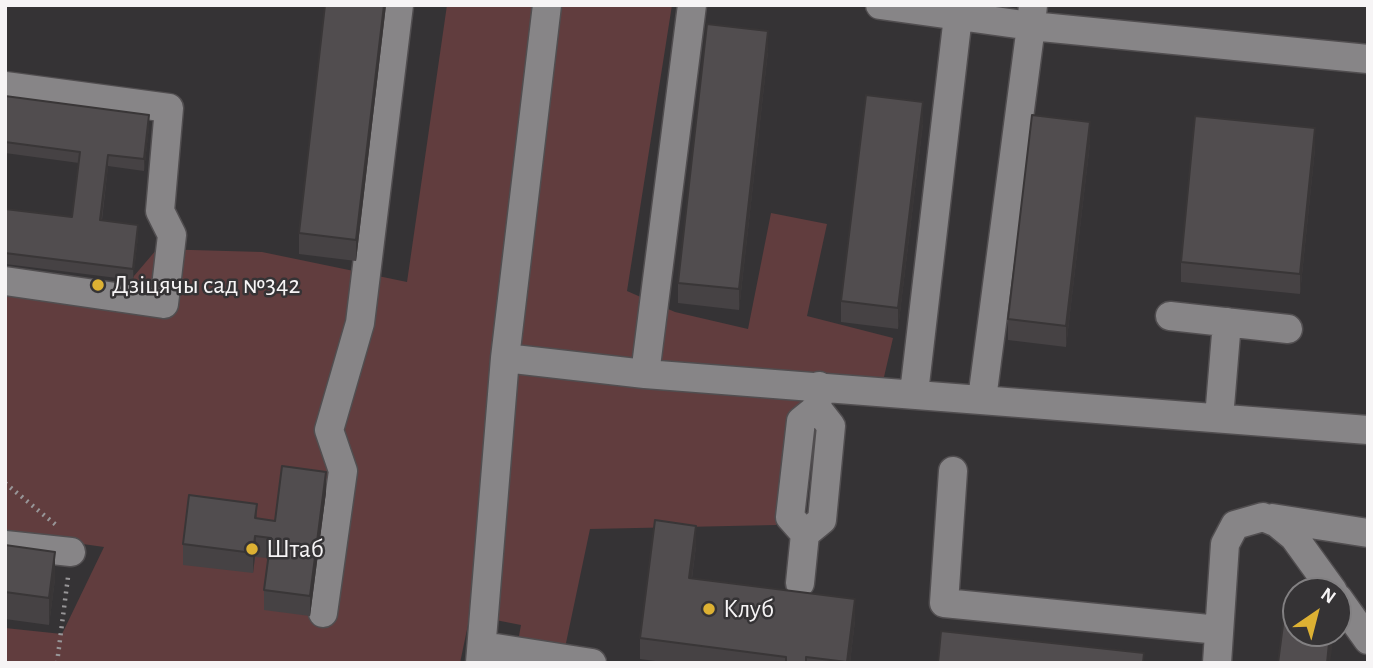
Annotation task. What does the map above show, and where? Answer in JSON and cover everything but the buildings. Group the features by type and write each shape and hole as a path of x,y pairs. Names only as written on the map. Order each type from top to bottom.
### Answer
{"lane":[{"path":"323,613 343,471 329,430 360,323 399,5"},
{"path":"547,5 505,358 482,654 592,663"},
{"path":"645,374 692,5"},
{"path":"880,5 958,16 1032,15 1368,59"},
{"path":"982,399 1032,15"},
{"path":"914,393 958,16"},
{"path":"5,86 169,108 160,211 172,235 164,303 5,281"},
{"path":"1170,317 1288,329"},
{"path":"1219,418 1227,323"},
{"path":"505,358 818,397 914,393 1368,430"},
{"path":"800,583 805,534 822,520 831,426 818,397"},
{"path":"953,471 944,603 1219,630"},
{"path":"1263,516 1294,537 1323,577"},
{"path":"1217,663 1225,544 1235,525 1263,516 1368,533"},
{"path":"5,545 71,552"},
{"path":"1352,618 1368,640"}],"shaded area":[{"path":"447,5 672,5 627,291 675,312 748,329 771,213 827,224 807,316 893,338 878,403 809,402 776,525 590,529 562,662 514,663 521,625 470,615 460,663 5,663 5,628 62,634 104,547 5,533 5,294 105,310 157,249 262,252 407,282"}],"place":[{"name":"Дзіцячы сад №342","path":"98,285"},
{"name":"Штаб","path":"252,549"},
{"name":"Клуб","path":"709,609"}]}
